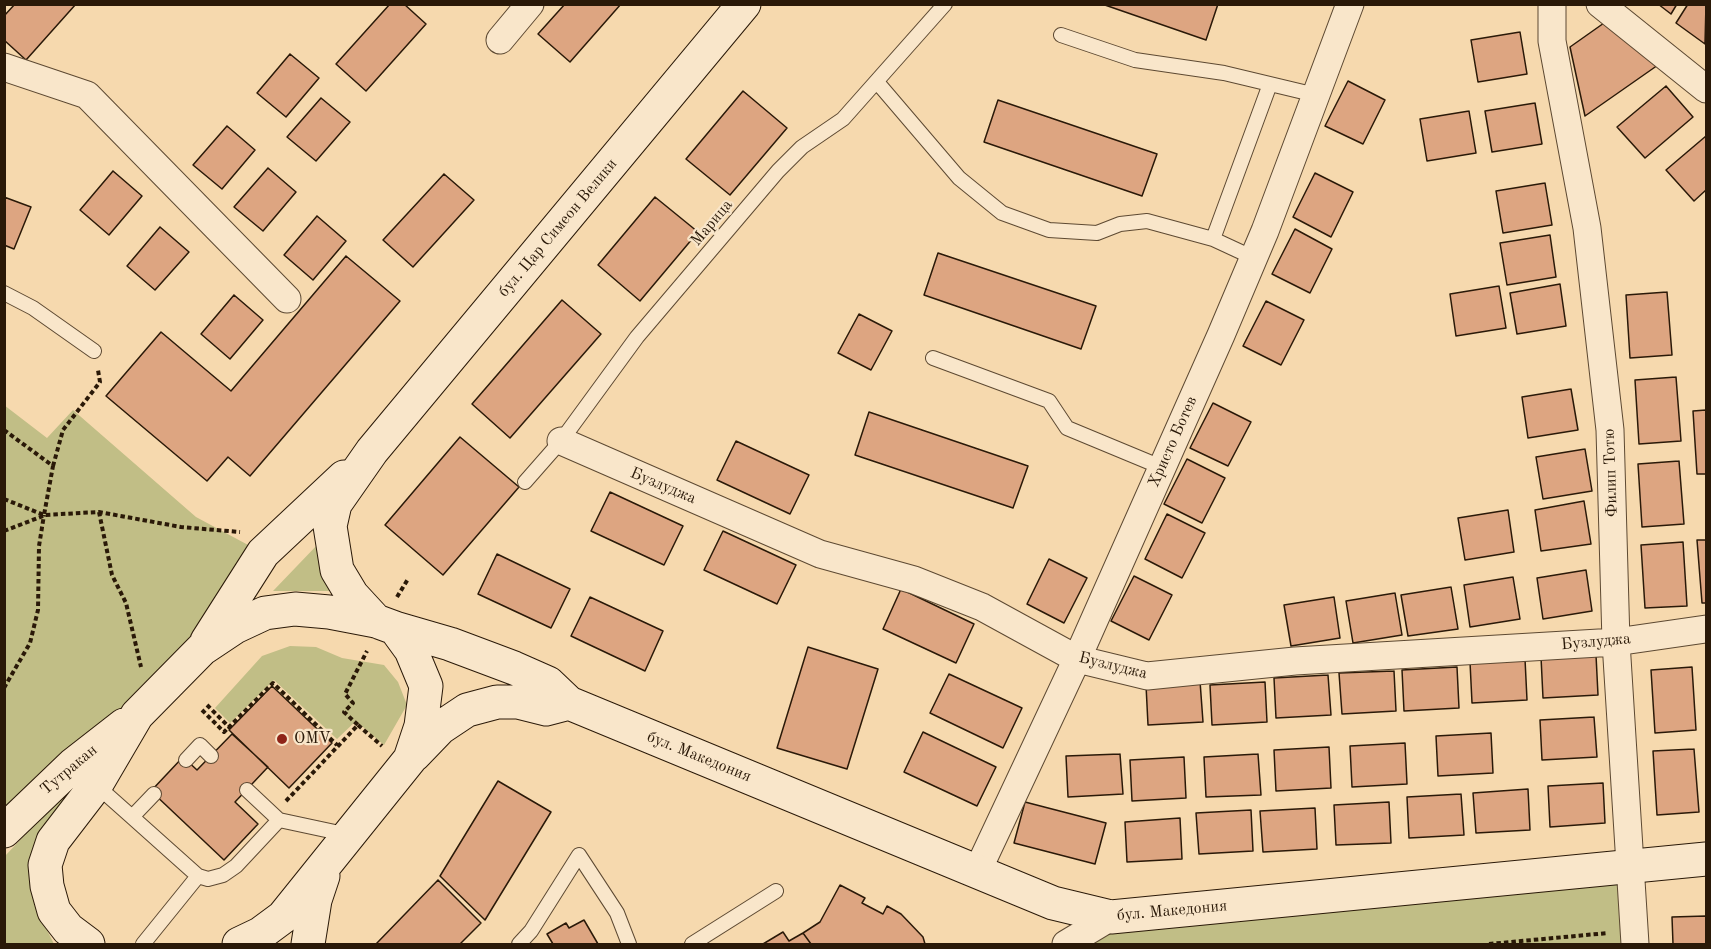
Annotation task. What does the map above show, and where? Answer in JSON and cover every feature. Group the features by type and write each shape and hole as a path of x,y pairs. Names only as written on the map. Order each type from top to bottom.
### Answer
{"street":[{"path":"500,40 530,4"},
{"name":"бул. Цар Симеон Велики","path":"410,759 421,726 426,686 411,650 352,595 338,570 330,526 335,504 372,451 744,4"},
{"name":"Христо Ботев","path":"977,872 1077,659 1254,258 1350,4"},
{"name":"Филип Тотю","path":"1552,4 1552,41 1587,228 1610,430 1616,642 1635,938"},
{"path":"1600,4 1707,90"},
{"path":"4,67 87,95 287,298"},
{"name":"Бузлуджа","path":"561,441 820,554 914,580 982,607 1077,659 1147,676 1296,661 1616,642 1707,629"},
{"name":"бул. Цар Симеон Велики","path":"202,649 263,553 276,538 372,451"},
{"name":"бул. Македония","path":"202,649 235,627 265,613 295,609 329,612 385,624 450,644 514,668 548,683 569,703 1053,903 1111,917 1707,860"},
{"path":"88,945 68,929 54,911 46,886 45,864 54,841 96,785 143,709 202,649"},
{"path":"239,945 260,934 283,917 410,759 440,728 467,710 497,702 518,702 546,709 569,703"},
{"name":"Тутракан","path":"4,831 74,764 143,709"},
{"path":"308,945 315,900 327,865"},
{"path":"1066,945 1111,917"}],"lane":[{"name":"Марица","path":"525,482 561,441 638,337 778,171 802,147 843,119 945,4"},
{"path":"1061,34 1135,60 1224,72 1316,95"},
{"path":"877,82 959,178 1002,213 1049,230 1097,233 1120,224 1147,221 1213,239 1254,258"},
{"path":"1213,239 1270,84"},
{"path":"4,293 33,308 94,351"},
{"path":"933,358 1049,401 1067,428 1161,467"},
{"path":"186,760 200,745 211,756"},
{"path":"96,785 198,876 208,879 223,875 236,866 276,817"},
{"path":"247,790 276,817 350,836"},
{"path":"132,817 154,794"},
{"path":"519,945 531,931 579,855 617,913 629,945"},
{"path":"143,945 198,876"},
{"path":"692,945 776,891"}],"path":[{"path":"4,688 30,643 38,610 39,546 53,466 63,429 100,382 94,351"},
{"path":"4,430 53,466"},
{"path":"4,500 44,515"},
{"path":"4,531 44,515 99,512 181,527 227,530 276,538"},
{"path":"99,512 112,575 126,603 135,637 143,709"},
{"path":"276,817 358,724 344,712 353,703 345,694 385,624"},
{"path":"202,710 224,732 273,683 338,745"},
{"path":"207,705 229,727"},
{"path":"1489,945 1635,938"}],"shaded area":[{"path":"4,405 47,438 73,410 196,517 263,553 202,649 4,831"},
{"path":"320,542 331,591 273,591"},
{"path":"290,646 316,647 342,658 384,665 398,682 407,705 384,745 356,721 337,739 274,680 230,723 215,708 262,656"},
{"path":"73,784 78,790 34,850 34,904 54,944 5,943 5,856"},
{"path":"1631,867 1635,944 1066,944 1111,917"}],"building":[{"path":"15,4 76,4 26,60 4,40 4,16"},
{"path":"390,4 404,4 426,24 366,91 336,64"},
{"path":"565,4 621,4 570,62 538,34"},
{"path":"1102,4 1218,4 1206,40"},
{"path":"1658,4 1677,4 1671,14"},
{"path":"1688,4 1706,4 1705,44 1676,23"},
{"path":"1604,23 1658,65 1585,116 1570,47"},
{"path":"1520,32 1527,74 1478,82 1471,40"},
{"path":"290,54 319,78 286,117 257,93"},
{"path":"1348,81 1385,100 1363,144 1325,126"},
{"path":"1666,86 1693,117 1645,158 1617,127"},
{"path":"743,91 787,128 730,195 686,159"},
{"path":"321,98 350,122 316,161 287,137"},
{"path":"998,100 1157,154 1142,196 984,142"},
{"path":"1535,103 1542,144 1492,152 1485,111"},
{"path":"1469,111 1476,153 1427,161 1420,119"},
{"path":"227,126 255,150 222,189 193,165"},
{"path":"1706,136 1706,190 1694,201 1666,170"},
{"path":"268,168 296,192 263,231 234,207"},
{"path":"113,171 142,196 109,235 80,210"},
{"path":"1315,173 1353,192 1331,237 1293,217"},
{"path":"444,174 474,200 413,267 383,240"},
{"path":"1545,183 1552,225 1503,233 1496,191"},
{"path":"4,197 31,207 14,249 4,245"},
{"path":"655,197 698,232 640,301 598,265"},
{"path":"317,216 346,241 313,280 284,255"},
{"path":"160,227 189,252 155,290 127,266"},
{"path":"1295,229 1332,249 1310,293 1272,274"},
{"path":"1550,235 1556,277 1507,285 1500,243"},
{"path":"938,253 1096,306 1081,349 924,295"},
{"path":"346,256 400,301 250,476 228,457 207,481 106,396 161,332 231,391"},
{"path":"1560,284 1566,326 1517,334 1510,293"},
{"path":"1499,286 1506,328 1456,336 1450,294"},
{"path":"1667,292 1672,355 1630,358 1626,295"},
{"path":"234,295 263,320 230,359 201,334"},
{"path":"562,300 601,334 510,438 472,404"},
{"path":"1266,301 1304,320 1281,365 1243,346"},
{"path":"859,314 892,331 871,370 838,353"},
{"path":"1676,377 1681,441 1639,444 1635,380"},
{"path":"1571,389 1578,430 1528,438 1522,397"},
{"path":"1213,403 1251,422 1228,466 1190,448"},
{"path":"1706,410 1706,474 1697,474 1693,411"},
{"path":"869,412 1028,466 1013,508 855,455"},
{"path":"460,437 519,487 443,575 385,525"},
{"path":"736,441 809,475 790,514 717,480"},
{"path":"1585,449 1592,491 1543,499 1536,457"},
{"path":"1187,459 1225,478 1202,523 1164,504"},
{"path":"1679,461 1684,524 1642,527 1638,464"},
{"path":"610,492 683,526 664,565 591,531"},
{"path":"1584,501 1591,544 1541,551 1535,510"},
{"path":"1508,510 1514,552 1465,560 1458,518"},
{"path":"1167,514 1205,533 1182,578 1145,559"},
{"path":"723,531 796,565 777,604 704,570"},
{"path":"1697,540 1706,540 1706,603 1702,603"},
{"path":"1683,542 1687,606 1645,608 1641,545"},
{"path":"497,554 570,589 551,628 478,594"},
{"path":"1049,559 1087,578 1064,623 1027,604"},
{"path":"1586,570 1592,611 1543,619 1537,578"},
{"path":"1134,576 1172,595 1149,640 1111,621"},
{"path":"1513,577 1520,619 1470,627 1464,585"},
{"path":"1451,587 1458,629 1408,636 1401,595"},
{"path":"901,589 974,624 956,663 883,629"},
{"path":"1395,593 1402,635 1353,643 1346,601"},
{"path":"590,597 663,631 645,671 571,636"},
{"path":"1334,597 1340,638 1291,646 1284,605"},
{"path":"808,647 878,669 847,769 777,748"},
{"path":"1596,655 1598,695 1543,698 1541,657"},
{"path":"1525,659 1527,700 1472,703 1470,662"},
{"path":"1457,667 1459,708 1404,711 1402,670"},
{"path":"1692,667 1696,730 1655,733 1651,670"},
{"path":"1394,671 1396,711 1342,714 1339,673"},
{"path":"949,674 1022,708 1003,748 930,713"},
{"path":"1328,675 1331,715 1276,718 1274,678"},
{"path":"1200,681 1203,722 1148,725 1146,685"},
{"path":"1265,682 1267,722 1212,725 1210,685"},
{"name":"OMV","path":"272,686 332,743 289,788 229,730"},
{"path":"1594,717 1597,757 1542,760 1540,720"},
{"path":"923,732 996,767 977,806 904,772"},
{"path":"1491,733 1493,773 1438,776 1436,736"},
{"path":"232,734 268,767 235,802 258,824 224,860 151,791 183,757 197,770"},
{"path":"1405,743 1407,784 1352,787 1350,746"},
{"path":"1329,747 1331,788 1276,791 1274,750"},
{"path":"1694,749 1699,812 1657,815 1653,751"},
{"path":"1120,754 1123,794 1068,797 1066,756"},
{"path":"1258,754 1261,795 1206,797 1204,757"},
{"path":"1184,757 1186,798 1132,801 1130,760"},
{"path":"498,781 551,812 485,920 440,876"},
{"path":"1603,783 1605,823 1550,827 1548,786"},
{"path":"1528,789 1530,830 1476,833 1473,793"},
{"path":"1461,794 1464,835 1409,838 1407,797"},
{"path":"1025,802 1106,823 1095,864 1014,843"},
{"path":"1389,802 1391,843 1336,845 1334,805"},
{"path":"1315,808 1317,849 1263,852 1260,811"},
{"path":"1251,810 1253,851 1199,854 1196,813"},
{"path":"1180,818 1182,859 1127,862 1125,822"},
{"path":"438,880 481,923 460,944 376,944"},
{"path":"840,885 865,898 862,903 883,914 887,906 901,914 923,937 925,944 811,944 803,933 820,922"},
{"path":"1706,916 1706,944 1673,944 1672,917"},
{"path":"584,920 598,944 553,944 547,934 566,923 569,928"},
{"path":"783,932 789,941 803,933 811,944 763,944"}],"place":[{"name":"OMV","path":"282,739"}]}
